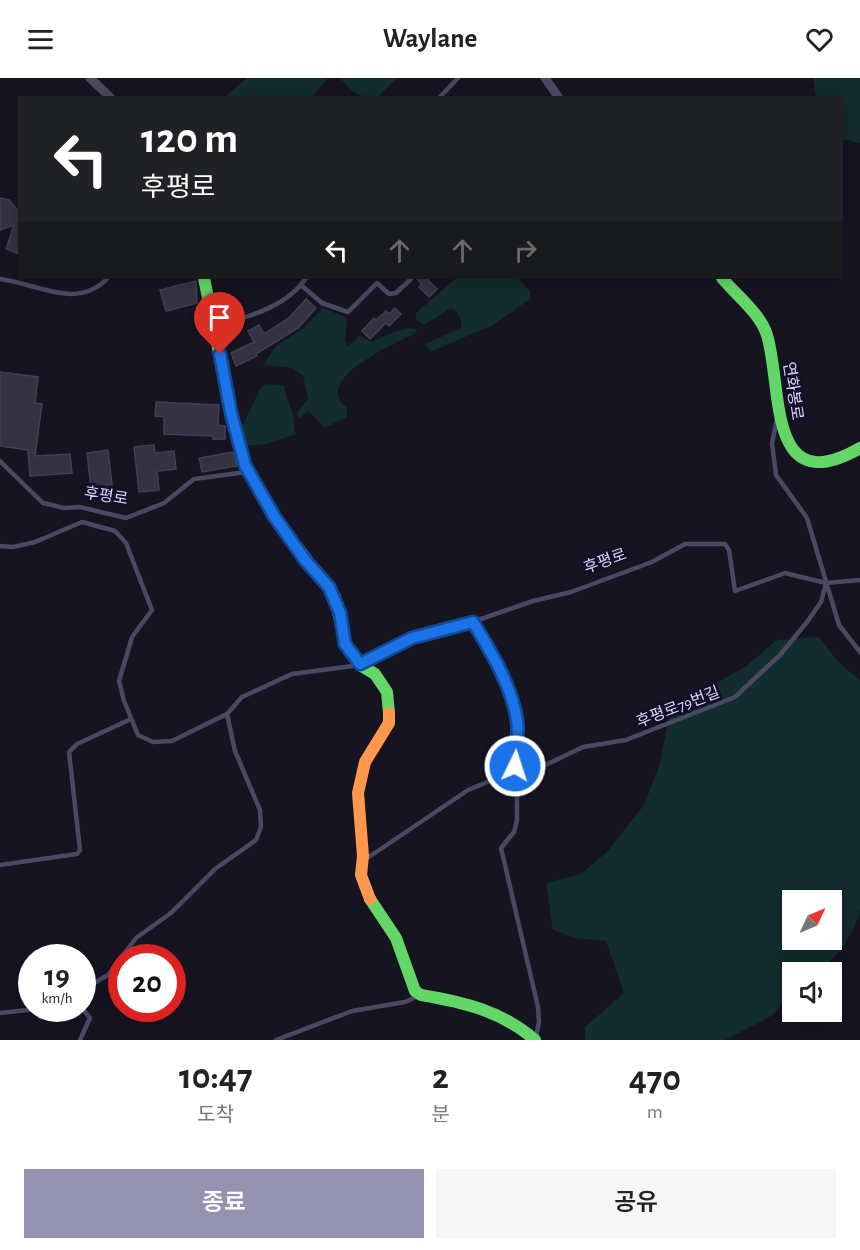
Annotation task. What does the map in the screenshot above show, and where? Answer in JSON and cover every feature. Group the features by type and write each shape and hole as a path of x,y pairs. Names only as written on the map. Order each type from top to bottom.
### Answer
{"street":[{"path":"90,78 109,96"},
{"path":"545,78 558,96"},
{"path":"204,279 231,413 248,471 274,516 305,560 329,587 340,613 345,644 360,664 382,684 387,692 391,712 389,723 365,762 358,793 363,861 361,875 365,891 393,932 411,984 421,995 466,1003 489,1012 518,1025 535,1040"},
{"name":"연화봉로","path":"723,279 766,332 779,413 787,443 800,456 812,461 830,462 860,448"}],"lane":[{"path":"441,96 458,78"},
{"path":"0,279 49,292 79,294 93,289 107,279"},
{"path":"215,327 262,311 285,299 305,279"},
{"path":"301,285 322,303 348,312 377,283 389,294 396,293 411,279"},
{"path":"779,413 771,443 776,475 807,518 839,625 860,652"},
{"name":"후평로","path":"0,461 43,503 64,508 81,507 126,518 164,503 194,479 248,471"},
{"name":"후평로","path":"0,546 13,547 35,542 82,522 116,531 126,543 153,609 129,642 119,681 138,735 153,742 163,742 184,736 227,714 242,697 292,674 360,664 412,638 473,622 533,601 571,592 652,562 678,547 694,543 725,544 729,550 735,591 785,573 826,584"},
{"path":"826,584 860,580"},
{"name":"후평로79번길","path":"363,861 468,790 490,781 518,776 584,747 626,740 735,697 780,655 807,622 820,602 826,584"},
{"path":"473,622 503,675 517,720 515,766 518,776 517,820 514,832 501,848 538,1007 539,1022 535,1040"},
{"path":"96,982 108,975 136,938 171,913 215,869 256,840 261,827 260,810 232,742 227,714"},
{"path":"0,865 77,854 80,850 69,752 77,744 131,719"},
{"path":"276,1040 352,1011 405,1002 421,995"},
{"path":"0,1013 18,1011"},
{"path":"80,1040 88,1022"}],"green space":[{"path":"247,78 328,78 313,96 226,96"},
{"path":"340,78 397,78 379,96 362,96 348,87"},
{"path":"813,78 860,78 860,143 843,139 843,96 816,96"},
{"path":"455,279 519,279 530,291 530,299 493,325 430,352 426,344 460,328 460,316 451,308 424,325 416,320 416,313"},
{"path":"323,308 347,318 345,340 348,346 360,336 372,342 405,329 416,329 417,332 362,362 348,373 340,385 339,397 347,408 347,417 324,428 309,411 299,418 296,414 308,399 303,375 292,368 263,365 276,346 304,328"},
{"path":"267,384 284,385 293,414 296,434 266,444 246,446 241,428 261,387"},
{"path":"819,637 840,664 860,680 860,910 858,919 842,948 842,890 782,890 782,950 840,950 829,962 782,962 782,1004 773,1015 725,1040 585,1040 585,1027 624,993 606,941 576,938 553,930 546,883 581,874 607,852 644,805 659,767 671,708 745,667 777,640"}],"building":[{"path":"0,198 9,200 18,211 18,253 6,249 14,225 0,230"},
{"path":"417,279 427,279 437,289 429,297 419,287 422,284"},
{"path":"196,281 197,303 166,311 160,290"},
{"path":"306,299 316,308 298,328 256,354 257,356 236,366 231,353 254,342 248,331 259,325 264,334 289,318"},
{"path":"395,308 401,314 389,326 386,323 370,339 362,331 374,318 376,320 386,311 389,314"},
{"path":"0,372 38,377 35,403 42,404 35,456 70,454 72,473 30,476 28,450 0,446"},
{"path":"156,402 219,405 218,425 225,426 225,439 213,439 213,436 164,434 164,417 155,416"},
{"path":"154,445 155,453 174,451 176,469 157,471 159,490 139,492 134,447"},
{"path":"108,450 113,494 92,496 87,453"},
{"path":"233,452 237,466 202,472 199,458"}],"traffic: fast":[{"path":"204,279 231,413 245,465 274,516 335,597 345,644 360,665 375,674 387,692 389,713"},
{"path":"723,279 764,327 772,357 784,432 793,450 808,461 830,461 860,448"},
{"path":"370,899 396,938 415,991 421,995 452,1001 496,1015 535,1040"}],"traffic: slow":[{"path":"370,899 361,875 363,856 358,793 365,762 389,723 389,713"}],"route":[{"path":"220,354 231,413 245,465 274,516 335,597 345,644 351,654 360,664 412,638 473,622 503,675 513,703 518,730 515,766"}]}
